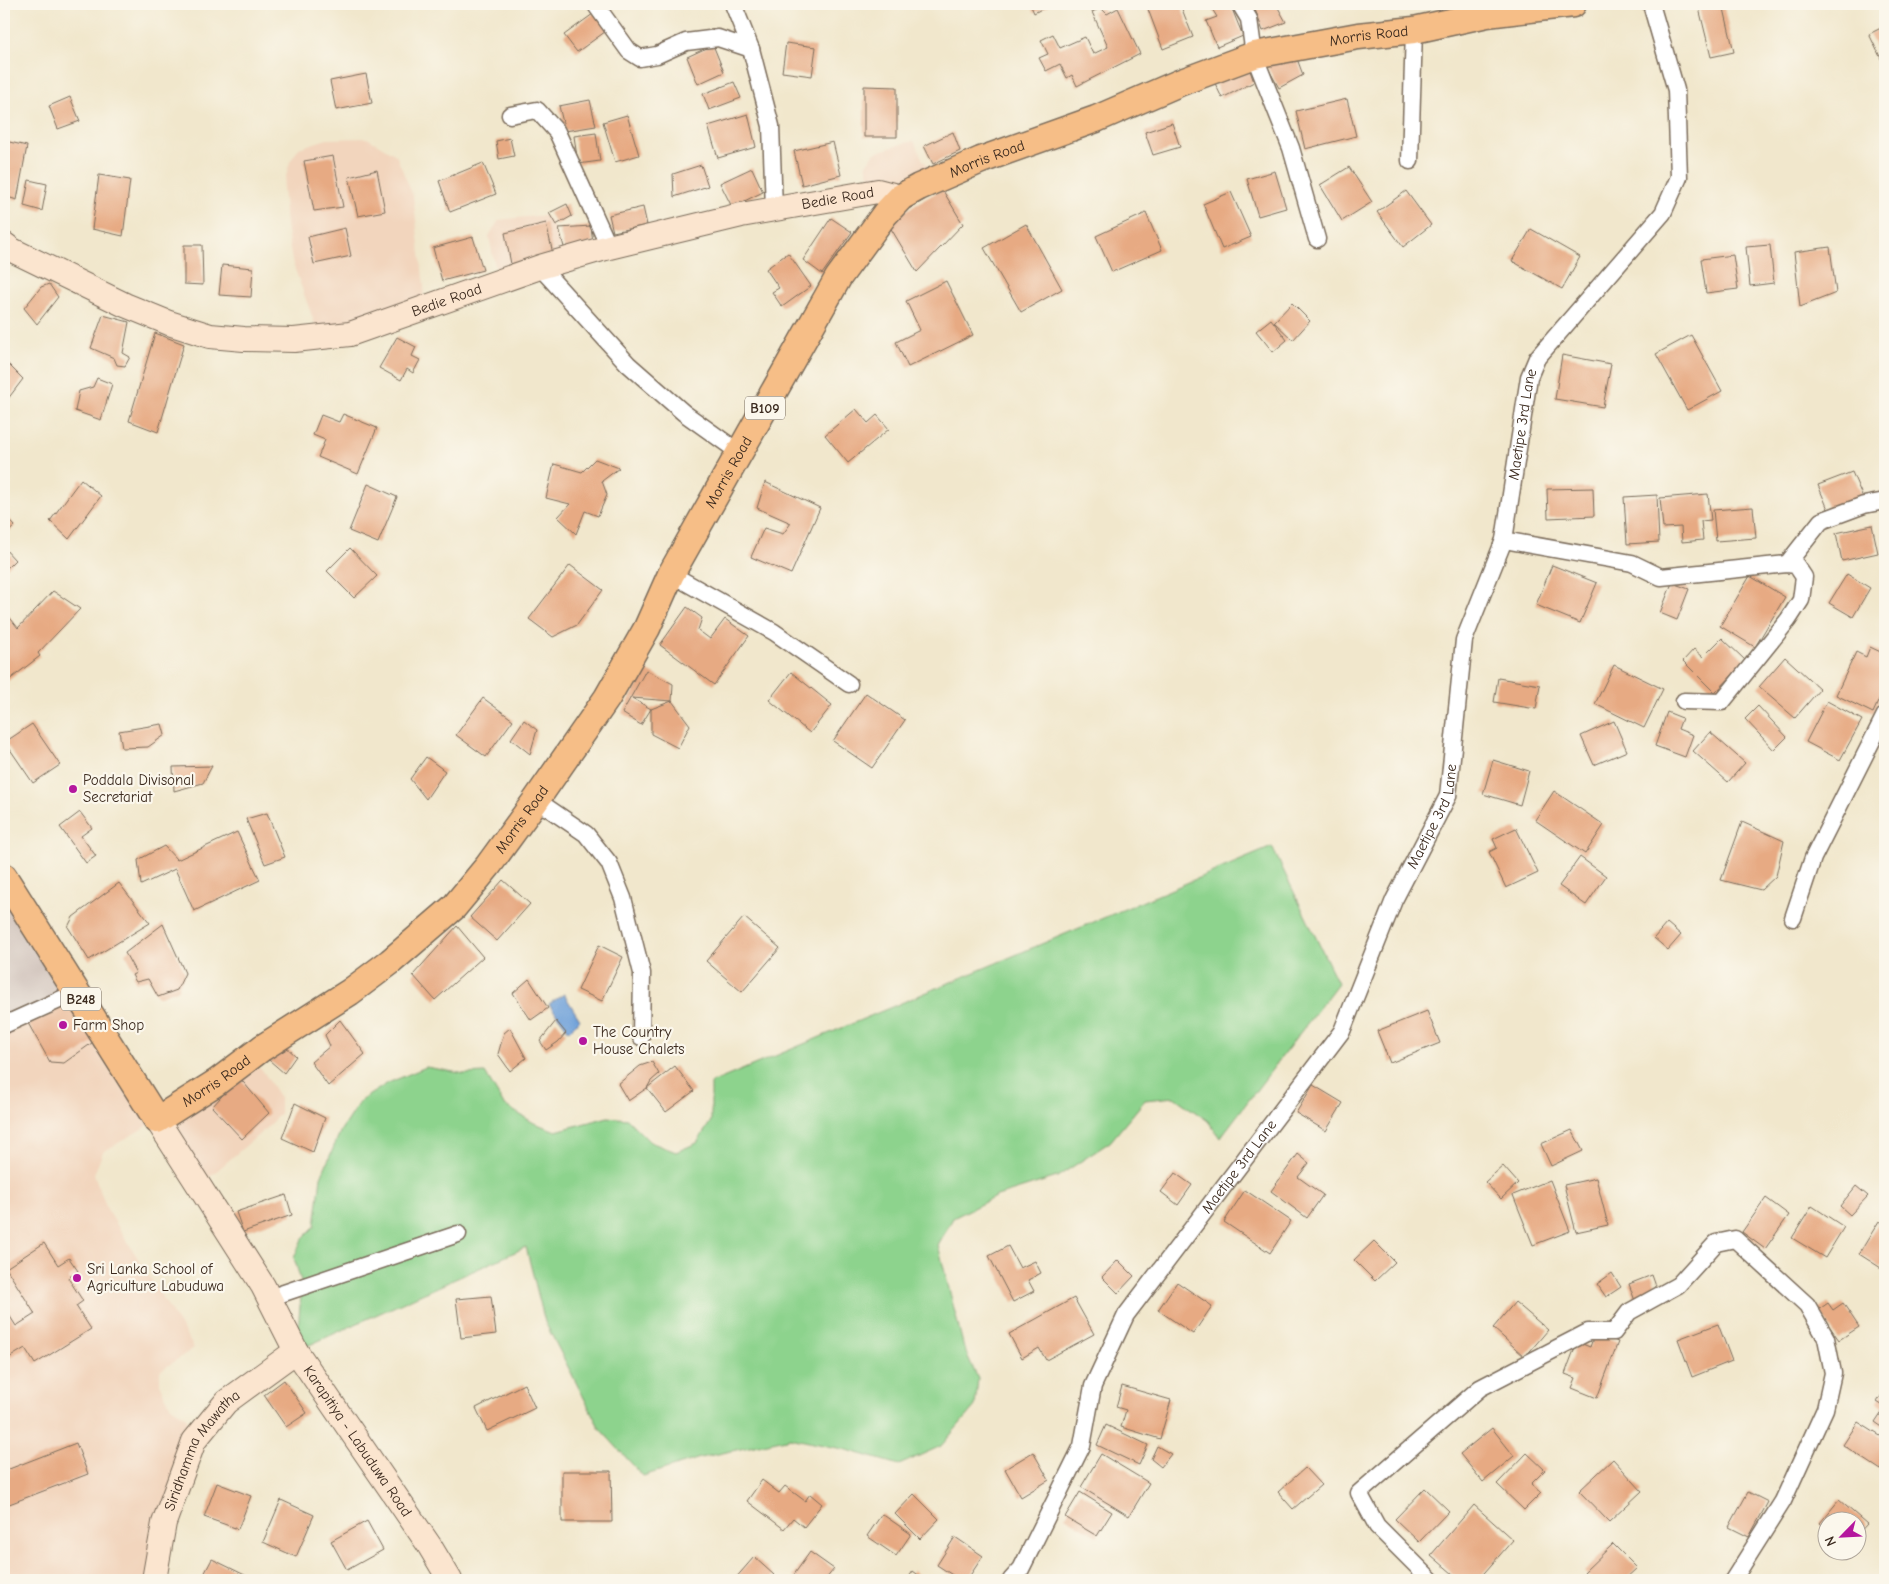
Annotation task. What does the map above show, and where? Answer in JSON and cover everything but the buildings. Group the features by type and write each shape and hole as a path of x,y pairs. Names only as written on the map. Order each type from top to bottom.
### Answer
{"main road":[{"name":"Morris Road","path":"157,1120 217,1082 262,1048 350,992 390,962 454,906 488,866 607,698 646,628 672,574 838,278 885,214 901,197 918,187 981,160 1096,120 1179,84 1254,55 1358,36 1414,30 1487,14 1573,4"},
{"name":"B248","path":"4,878 157,1120"}],"street":[{"path":"595,4 629,52 640,58 656,55 686,42 718,38 751,49"},
{"path":"733,4 751,49 771,126 774,209"},
{"path":"1240,4 1250,19 1254,55 1291,148 1317,239"},
{"name":"Maetipe 3rd Lane","path":"1011,1580 1020,1569 1082,1446 1093,1386 1126,1315 1342,1031 1394,900 1448,796 1464,640 1504,540 1529,377 1537,358 1663,213 1680,177 1676,90 1651,4"},
{"path":"1410,161 1414,30"},
{"path":"510,115 537,110 557,132 609,247"},
{"name":"Bedie Road","path":"4,244 12,250 125,305 210,336 294,340 350,334 540,267 609,247 740,215 878,191 901,197"},
{"path":"540,267 628,364 684,413 740,453"},
{"path":"1787,564 1821,521 1864,505 1885,501"},
{"path":"1504,540 1632,563 1661,577 1787,564 1796,565 1804,577 1801,600 1788,620 1722,702 1684,701"},
{"path":"672,574 774,632 849,684"},
{"path":"1793,918 1813,858 1885,715"},
{"path":"534,803 548,808 586,834 609,863 623,898 642,973 641,1037"},
{"path":"4,1024 77,992"},
{"name":"Karapitiya - Labuduwa Road","path":"157,1120 269,1298 296,1352 429,1545 450,1580"},
{"path":"269,1298 458,1234"},
{"path":"1431,1580 1377,1526 1359,1493 1480,1388 1588,1332 1614,1332 1628,1312 1678,1285 1716,1243 1735,1240 1807,1305 1826,1338 1833,1373 1825,1409 1783,1502 1733,1580"},
{"name":"Siridhamma Mawatha","path":"154,1580 164,1523 194,1441 226,1402 296,1352"}],"shaded area":[{"path":"367,138 396,155 413,196 424,286 422,309 320,338 292,261 286,225 283,187 290,162 299,148 327,139"},
{"path":"914,141 923,160 938,178 873,192 866,164 875,153"},
{"path":"546,216 552,224 559,244 561,259 498,282 489,236 499,220"},
{"path":"4,877 77,992 4,1025"},
{"name":"Sri Lanka School of Agriculture Labuduwa","path":"24,1016 50,1062 103,1035 157,1120 103,1152 94,1174 107,1209 194,1348 160,1371 160,1386 171,1407 186,1417 194,1441 154,1580 4,1580 4,1025"},
{"path":"254,1064 263,1071 280,1098 280,1113 271,1124 198,1187 157,1120"}],"green space":[{"path":"1272,847 1338,983 1220,1138 1208,1121 1174,1097 1145,1100 1110,1142 1057,1177 997,1196 953,1218 938,1245 964,1348 978,1379 975,1406 941,1446 899,1465 847,1450 790,1438 700,1458 643,1476 600,1429 545,1322 526,1247 296,1351 302,1284 294,1258 302,1239 315,1226 321,1177 341,1130 360,1101 388,1083 426,1067 465,1074 485,1073 504,1105 534,1123 556,1131 608,1117 627,1119 650,1142 676,1152 697,1143 711,1121 711,1083"}],"water":[{"path":"564,994 580,1020 569,1031 549,1004"}],"place":[{"name":"Poddala Divisonal Secretariat","path":"73,789"},
{"name":"Farm Shop","path":"63,1025"},
{"name":"The Country House Chalets","path":"583,1041"},
{"name":"Sri Lanka School of Agriculture Labuduwa","path":"77,1278"}]}
